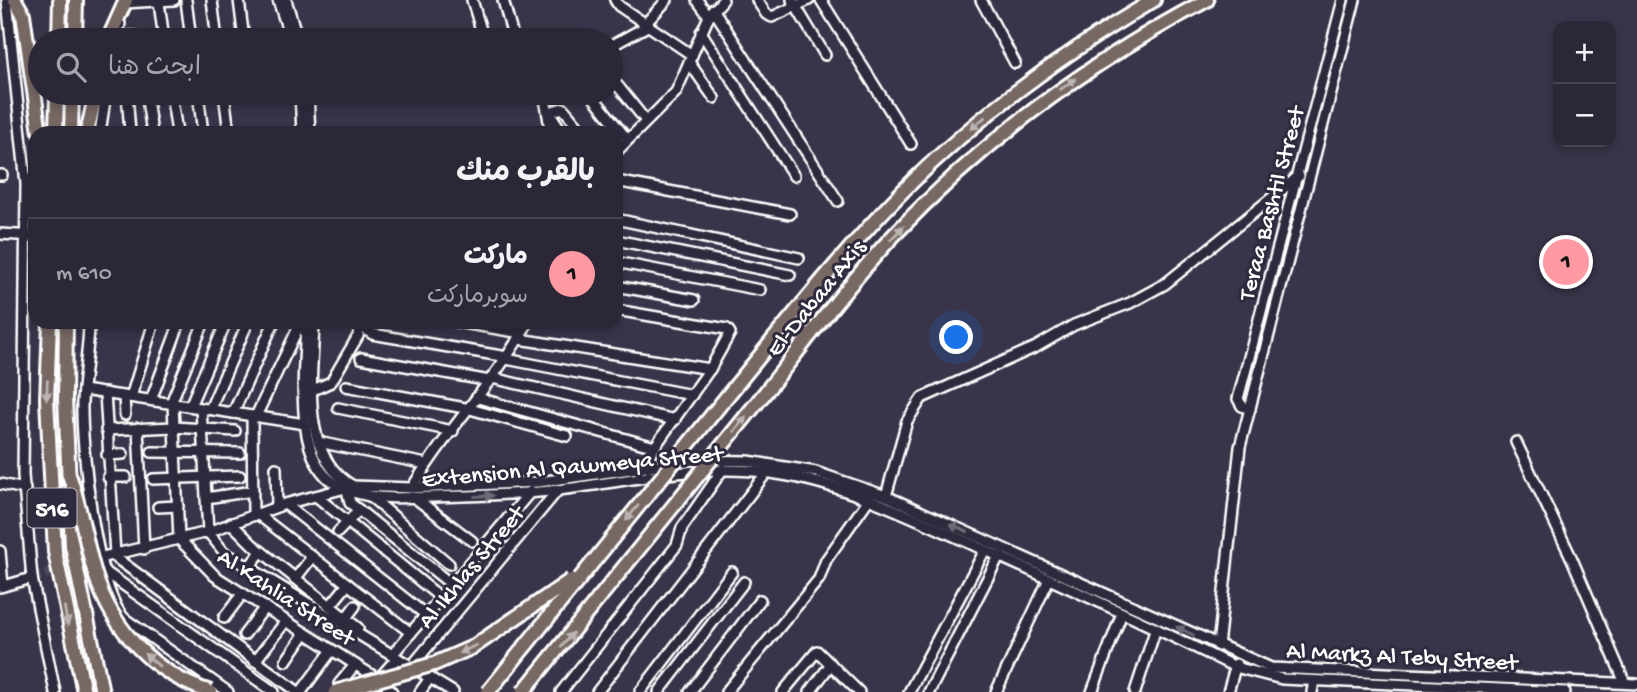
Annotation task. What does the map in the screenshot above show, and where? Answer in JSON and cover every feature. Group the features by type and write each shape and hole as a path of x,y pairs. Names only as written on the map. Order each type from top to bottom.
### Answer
{"highway":[{"path":"15,0 23,14 28,49"},
{"path":"59,28 60,0"},
{"path":"75,28 76,0"},
{"name":"El-Dabaa Axis","path":"488,692 821,281 905,188 1027,82 1154,0"},
{"name":"El-Dabaa Axis","path":"523,692 867,265 923,206 984,149 1103,59 1207,0"},
{"path":"117,28 125,1"},
{"path":"36,105 39,126"},
{"path":"56,126 57,105"},
{"path":"71,126 72,105"},
{"path":"89,126 93,105"},
{"name":"516","path":"50,329 47,399 55,552 83,692"},
{"name":"516","path":"66,329 72,546 102,692"},
{"path":"69,475 80,506 96,576 117,622 155,664 178,679 211,692"},
{"path":"337,688 434,664 473,647 585,570"}],"street":[{"path":"8,0 28,210"},
{"path":"125,1 174,0"},
{"path":"186,0 190,28"},
{"path":"212,0 216,28"},
{"path":"239,0 242,28"},
{"path":"278,0 287,28"},
{"path":"286,0 294,28"},
{"path":"472,0 480,28"},
{"path":"503,0 511,28"},
{"path":"615,0 690,58 714,98"},
{"path":"623,39 648,24 667,0"},
{"path":"697,0 711,13 838,201"},
{"path":"623,144 676,92 701,32 711,13 723,0"},
{"path":"757,0 766,15 772,17 794,3 809,0"},
{"path":"821,0 911,144"},
{"path":"981,0 1015,64"},
{"name":"Teraa Bashtil Street","path":"1250,409 1240,404 1238,399 1299,176 1343,0"},
{"name":"Teraa Bashtil Street","path":"1218,646 1236,471 1355,0"},
{"path":"159,2 162,28"},
{"path":"794,3 825,55"},
{"path":"701,32 794,176"},
{"path":"623,92 646,121"},
{"path":"101,126 104,105"},
{"path":"128,105 129,126"},
{"path":"148,105 151,126"},
{"path":"173,105 176,126"},
{"path":"200,105 202,126"},
{"path":"226,105 228,126"},
{"path":"301,105 302,126"},
{"path":"309,105 310,126"},
{"path":"547,105 550,126"},
{"path":"600,105 617,126"},
{"path":"549,111 563,108 578,126"},
{"path":"549,111 559,126"},
{"path":"623,134 627,139"},
{"path":"886,496 907,421 922,398 1036,347 1074,325 1130,303 1165,284 1299,176"},
{"path":"623,182 790,214"},
{"path":"623,220 799,258"},
{"path":"0,234 28,236"},
{"path":"623,241 790,275"},
{"path":"623,263 760,290"},
{"path":"28,276 22,398 25,489 32,578 55,692"},
{"path":"623,287 694,300"},
{"path":"623,311 727,329 730,336 675,420 633,477"},
{"path":"88,329 83,390 91,507 100,558 113,603 125,619 228,692"},
{"path":"125,415 128,397 152,329"},
{"path":"151,400 177,329"},
{"path":"179,539 172,403 201,329"},
{"path":"224,329 200,408 208,532 224,552 248,568 453,692"},
{"path":"200,408 244,329"},
{"path":"233,413 271,329"},
{"path":"298,329 254,416 255,514 411,633"},
{"path":"306,329 305,424 319,465 331,481 348,488"},
{"path":"313,329 313,390 318,442 333,471 348,488 348,501 452,585"},
{"path":"313,390 331,382 358,336 359,329"},
{"path":"366,329 372,334 692,394"},
{"path":"488,329 710,369"},
{"path":"472,541 413,493 426,464 478,398 524,329"},
{"path":"361,358 491,380 675,420"},
{"path":"346,386 470,409 567,436"},
{"path":"83,390 305,424"},
{"path":"105,393 114,554 255,662 299,692 332,650"},
{"path":"478,398 655,447"},
{"path":"338,408 453,431"},
{"path":"270,418 270,431"},
{"path":"106,430 174,427 235,430"},
{"path":"138,428 144,549"},
{"path":"318,442 426,464"},
{"path":"1516,442 1572,559 1625,683"},
{"path":"152,452 240,453"},
{"path":"107,455 123,454"},
{"name":"Extension Al Qawmeya Street","path":"348,488 371,497 539,482 694,460 748,461 816,472 886,496 1022,556"},
{"path":"276,468 281,505 426,615"},
{"path":"561,692 677,545 682,528 723,469"},
{"name":"Extension Al Qawmeya Street","path":"100,558 208,532 281,505 348,488 413,493 558,490 678,471 723,469 767,472 820,483 869,499 999,556"},
{"path":"597,692 767,472"},
{"path":"108,477 126,477"},
{"path":"153,479 240,477"},
{"path":"0,484 25,489"},
{"name":"Al Ikhlas Street","path":"411,667 558,490"},
{"path":"206,498 253,491"},
{"path":"367,692 411,633 531,491"},
{"path":"316,495 441,598"},
{"path":"371,497 449,564"},
{"path":"726,692 819,579 826,559 869,499"},
{"path":"158,507 178,506"},
{"path":"338,532 359,510"},
{"path":"231,523 261,552 358,628 356,634"},
{"name":"Al Kahlia Street","path":"179,539 209,571 378,679 392,692"},
{"path":"909,692 985,550"},
{"path":"0,551 1,587 32,578"},
{"path":"248,568 261,552"},
{"path":"929,692 999,556"},
{"name":"Al Markz Al Teby Street","path":"999,556 1235,667 1270,677 1314,681 1542,686 1637,684"},
{"name":"Al Markz Al Teby Street","path":"1022,556 1271,668 1542,686 1565,692"},
{"path":"295,579 312,557"},
{"path":"103,570 274,692"},
{"path":"640,692 732,572"},
{"path":"996,692 1049,579"},
{"path":"659,692 744,582"},
{"path":"330,606 348,584"},
{"path":"224,618 243,593"},
{"path":"690,692 760,600"},
{"path":"346,618 355,606"},
{"path":"244,635 265,607"},
{"path":"1092,692 1122,613"},
{"path":"255,662 286,621"},
{"path":"1135,692 1156,628"},
{"path":"286,661 305,633"},
{"path":"783,692 815,652 819,652 853,690"},
{"path":"1228,692 1238,655"},
{"path":"810,692 831,664"},
{"path":"337,688 355,665"},
{"path":"420,692 430,678"},
{"path":"1312,692 1314,681"}],"tunnel":[{"path":"32,578 94,560"}],"place":[{"name":"ماركت","path":"1566,262"}]}
